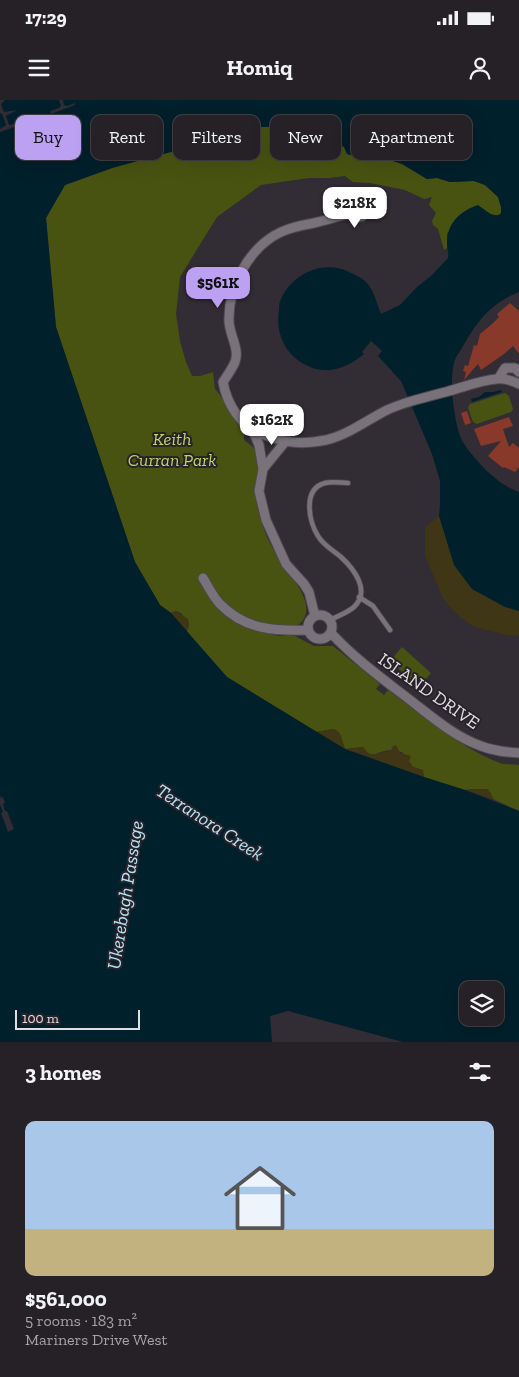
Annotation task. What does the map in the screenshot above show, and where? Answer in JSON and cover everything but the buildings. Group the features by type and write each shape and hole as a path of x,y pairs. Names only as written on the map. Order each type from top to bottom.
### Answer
{"street":[{"path":"352,213 298,225 279,232 261,246 248,261 237,280 231,298 228,322 236,355 235,362 223,382 231,407 246,426 253,431 285,442 307,443 327,440 347,432 387,410 404,404 498,379 519,384"},
{"path":"498,379 505,368 515,368 519,372"},
{"path":"253,431 259,445 263,469 259,491 266,520 286,564 304,584 315,616"},
{"path":"263,469 285,442"},
{"path":"203,578 220,604 248,623 263,629 278,631 308,630"},
{"path":"322,615 330,620 331,634 324,639 320,640 313,637 308,630 308,624 315,616 322,615"},
{"name":"ISLAND DRIVE","path":"331,634 346,650 370,670 459,736 482,747 519,753"}],"lane":[{"path":"330,620 356,605 359,597 360,583 353,569 319,538 312,525 309,509 310,499 318,486 324,483 348,483"},
{"path":"359,597 373,606 390,630"}],"green space":[{"name":"Keith Curran Park","path":"260,127 270,127 270,160 341,160 341,145 351,152 351,160 390,160 402,164 427,179 437,178 450,182 474,181 485,185 498,197 501,207 499,215 491,214 484,209 447,233 447,248 444,250 438,229 433,225 432,221 436,213 429,205 432,197 424,199 405,190 370,183 353,182 345,176 309,178 261,185 217,217 180,277 176,314 180,341 192,376 213,372 215,389 235,413 244,433 244,440 260,456 256,500 261,521 271,545 301,591 304,599 306,613 303,620 293,627 271,634 295,636 314,646 333,646 380,684 376,689 384,695 388,690 442,730 486,757 502,764 519,765 519,811 493,799 490,792 465,790 424,777 422,770 413,767 402,752 386,750 373,755 363,747 345,749 341,737 334,729 316,732 227,677 190,637 187,631 189,625 181,613 176,611 171,613 160,605 135,562 56,327 46,218 65,185 139,160 163,160 163,154 173,151 173,160 260,160"},
{"path":"505,393 509,396 513,409 511,412 477,424 473,422 468,408 470,404"},
{"path":"402,647 431,673 419,687 390,661"}],"sand":[{"path":"439,516 444,528 505,607 519,611 519,636 475,627 461,618 443,598 425,556 425,527"},
{"path":"176,611 188,619 187,631 171,613"},
{"path":"334,729 341,735 345,749 316,732"},
{"path":"396,745 400,753 411,756 409,762 413,767 423,770 424,777 345,749 363,747 367,753 372,755 391,750"},
{"path":"488,789 493,799 465,790"}],"water":[{"path":"0,100 519,100 519,292 509,296 493,307 479,321 468,337 455,359 452,392 457,426 463,442 488,472 503,484 519,492 519,611 505,607 472,589 454,565 439,516 440,481 432,454 401,381 378,356 382,351 371,341 362,352 364,354 345,366 330,370 315,369 300,362 288,350 281,336 278,319 279,303 286,290 300,276 318,268 337,268 363,279 372,290 381,314 400,305 448,258 447,243 449,229 460,214 478,205 493,215 501,213 498,197 485,185 474,181 450,182 437,178 427,179 402,164 390,160 472,160 472,115 351,115 351,155 347,154 341,145 341,115 270,115 270,127 260,127 260,115 173,115 173,152 163,154 163,115 91,115 91,160 142,160 112,168 65,185 46,218 56,327 135,562 160,605 171,613 227,677 345,749 465,790 519,811 519,1042 403,1042 288,1011 270,1016 272,1042 0,1042"},
{"path":"501,390 502,392 472,402 471,399 479,397 485,392"}],"pier":[{"path":"0,100 5,100 1,104 4,112 17,110 6,116 9,125 15,124 15,127 0,132 0,129 6,125 0,113"},
{"path":"59,100 63,100 64,105 67,106 75,103 75,105 51,114 50,111 61,106"},
{"path":"0,795 1,798 3,797 5,811 7,811 14,829 8,832 1,813 3,812 0,804"}],"water label":[{"name":"Terranora Creek","path":"210,822"},
{"name":"Ukerebagh Passage","path":"125,895"}]}
